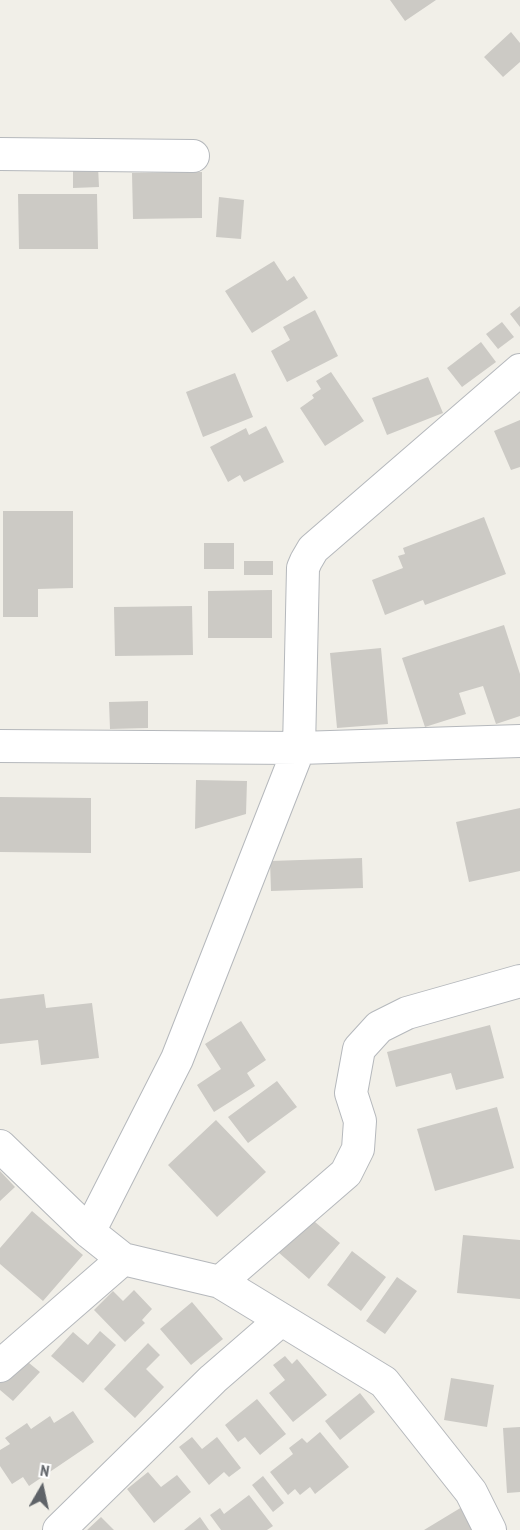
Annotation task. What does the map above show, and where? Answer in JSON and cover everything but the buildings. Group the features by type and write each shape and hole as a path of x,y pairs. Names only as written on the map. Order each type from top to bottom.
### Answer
{"street":[{"path":"0,154 193,156"},
{"path":"89,1232 177,1059 298,748 303,567 312,549 520,370"},
{"path":"0,746 298,748 520,741"},
{"path":"220,1282 346,1173 358,1149 360,1122 351,1092 359,1049 380,1027 407,1013 520,981"},
{"path":"0,1146 89,1232 123,1259 220,1282 384,1382 471,1492 490,1530"},
{"path":"0,1366 123,1259"},
{"path":"59,1530 213,1379 281,1320"}]}
